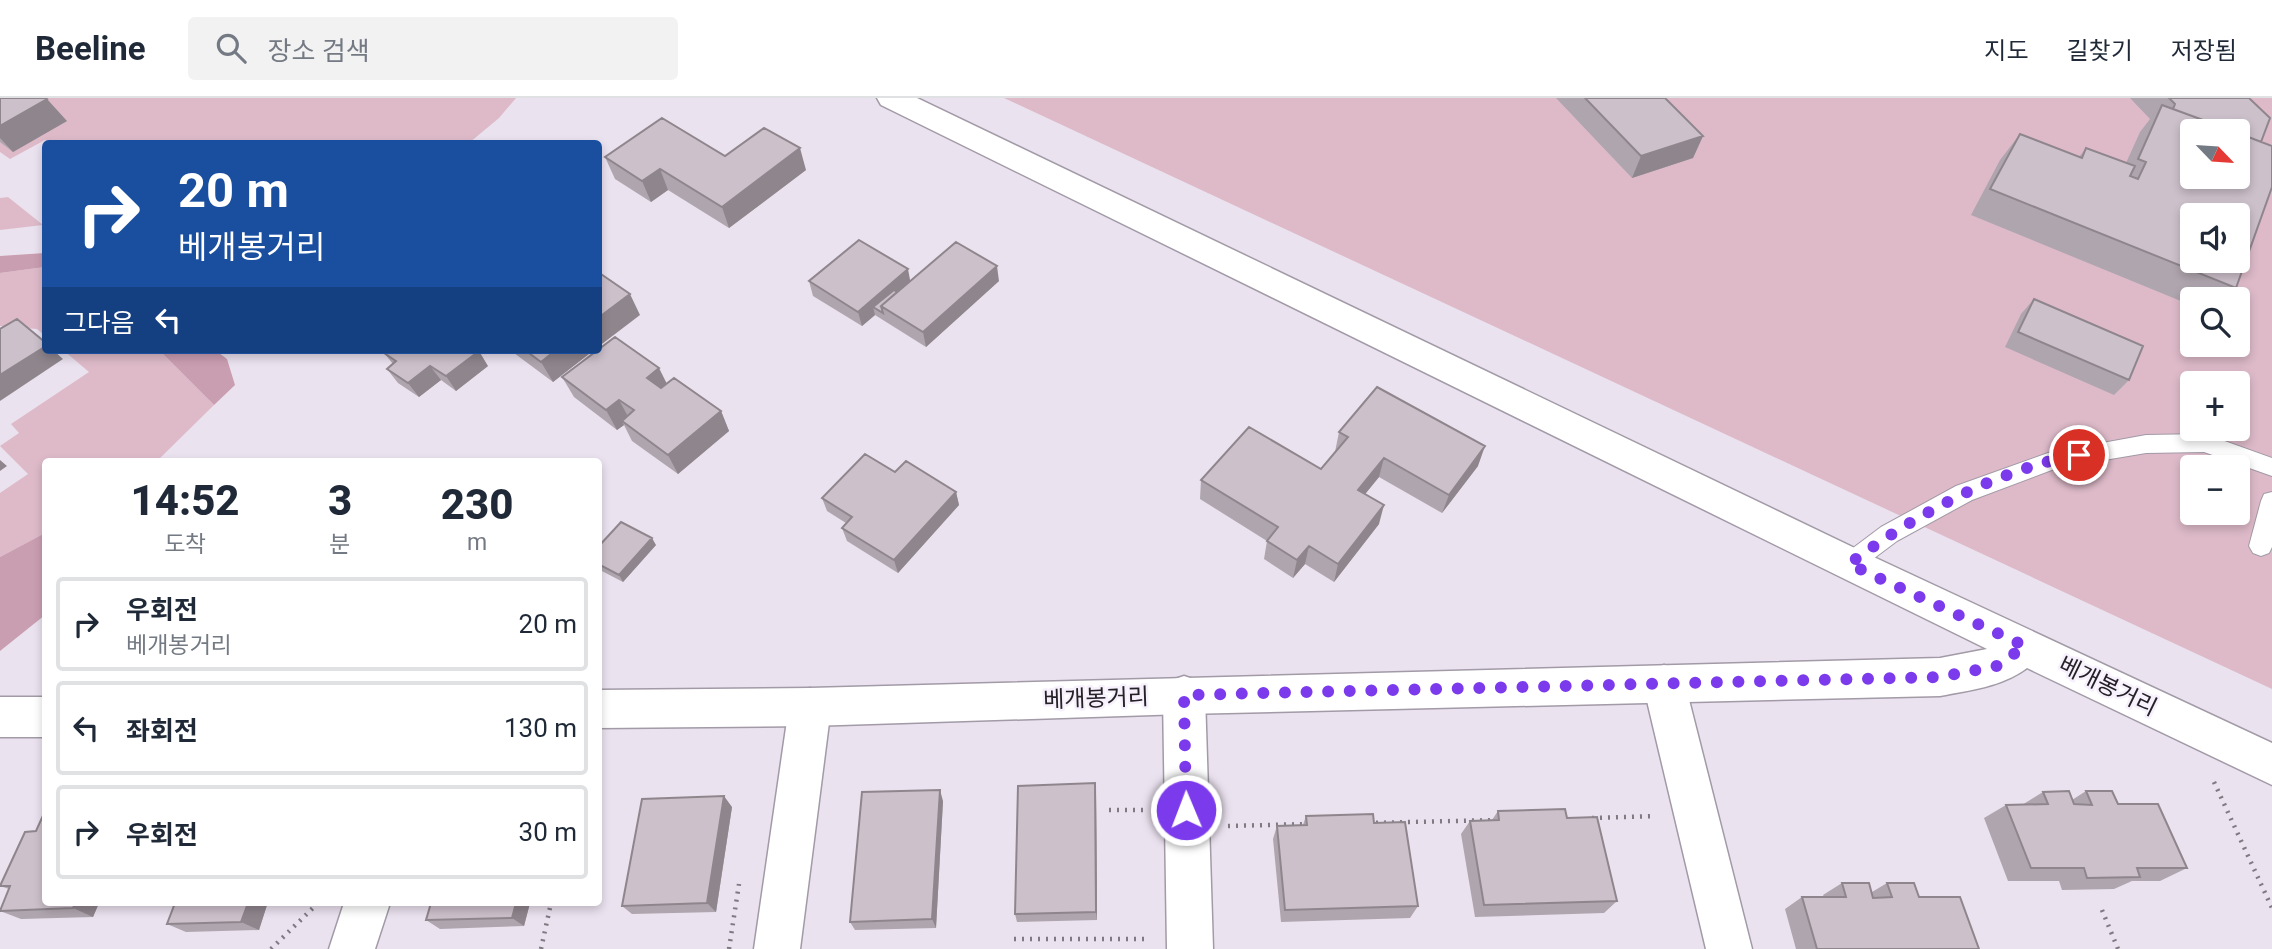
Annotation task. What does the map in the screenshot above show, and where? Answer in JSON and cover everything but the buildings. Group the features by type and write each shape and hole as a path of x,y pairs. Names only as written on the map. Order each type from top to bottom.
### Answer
{"street":[{"path":"892,98 1849,564 2025,646"},
{"name":"베개봉거리","path":"602,709 810,707 1940,677 1997,666 2025,646 2272,765"},
{"path":"1664,684 1729,949"},
{"path":"1184,695 1190,944"},
{"path":"776,949 810,707"},
{"path":"0,718 42,717"},
{"path":"352,949 366,906"}],"lane":[{"path":"1849,564 1889,534 1964,493 2056,459 2146,444 2205,443 2272,467"},
{"path":"2261,546 2272,501"}],"path":[{"path":"2196,729 2204,762 2272,908"},
{"path":"1586,818 1696,816"},
{"path":"1366,823 1504,820"},
{"path":"1187,827 1311,824"},
{"path":"271,949 315,906"},
{"path":"541,949 550,906"},
{"path":"2102,910 2118,949"},
{"path":"1014,939 1190,944"}],"shaded area":[{"path":"0,98 516,98 499,118 473,140 42,140 10,159 0,152"},
{"path":"1004,98 2272,98 2272,689"},
{"path":"8,197 42,225 0,230 0,198"},
{"path":"42,253 42,267 0,273 0,256"},
{"path":"42,267 42,333 37,329 0,326 0,273"},
{"path":"68,354 163,354 214,405 160,458 42,458 42,535 0,557 0,493 28,474 0,446 19,433 11,424 89,372"},
{"path":"163,354 220,354 227,359 235,385 214,405"},
{"path":"42,535 42,617 0,651 0,557"}],"route":[{"path":"1186,810 1184,695 1940,677 1997,666 2025,646 1849,564 1889,534 1964,493 2056,459 2079,455"}]}
